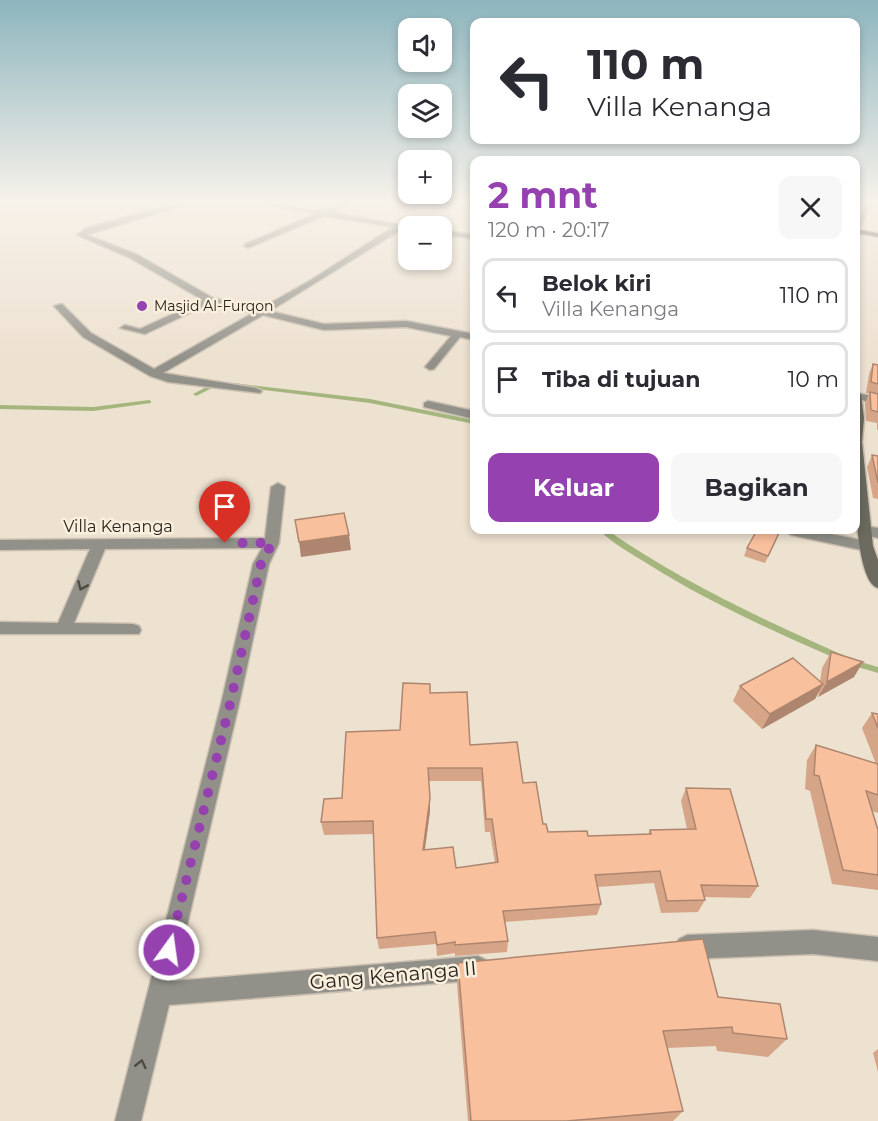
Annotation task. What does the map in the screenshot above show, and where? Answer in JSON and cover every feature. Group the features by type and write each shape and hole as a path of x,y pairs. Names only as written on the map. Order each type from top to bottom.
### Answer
{"street":[{"path":"131,255 210,300 324,327 406,324 470,336"},
{"path":"160,374 357,255"},
{"path":"125,328 141,332 210,300"},
{"path":"59,306 87,335 160,374 216,386 256,391"},
{"path":"430,367 458,334"},
{"path":"860,396 878,400"},
{"path":"428,405 470,415"},
{"path":"860,468 872,532 866,546 878,583"},
{"path":"128,1121 230,704 261,564 272,543 278,487"},
{"path":"810,534 866,546"},
{"name":"Villa Kenanga","path":"0,545 272,543"},
{"path":"63,628 100,544"},
{"path":"0,628 133,630"},
{"path":"667,949 813,942 878,949"},
{"name":"Gang Kenanga II","path":"158,994 498,967"}],"building":[{"path":"873,364 878,365 878,384 871,382"},
{"path":"870,392 878,394 878,412 871,410"},
{"path":"872,455 878,456 878,483"},
{"path":"344,513 349,535 299,542 295,520"},
{"path":"755,534 779,534 768,556 747,548"},
{"path":"831,652 863,662 827,682"},
{"path":"793,658 823,684 770,714 740,686"},
{"path":"403,683 430,684 430,693 467,692 470,745 517,742 523,783 536,782 543,824 546,824 548,832 587,831 588,836 651,834 650,830 696,829 686,788 730,789 758,886 701,885 705,900 667,901 660,871 595,875 601,904 503,911 508,941 455,945 455,942 437,945 435,932 377,938 373,821 321,822 324,799 342,798 346,732 400,730","holes":["428,768 482,768 486,819 492,819 498,862 456,868 453,847 423,850 430,798"]},
{"path":"872,713 878,714 878,728"},
{"path":"816,745 878,764 878,795 866,791 878,830 878,875 843,870 819,776 814,775"},
{"path":"703,939 718,997 780,1004 787,1039 733,1033 732,1027 663,1031 683,1111 567,1121 471,1121 458,963"}],"waterway":[{"path":"196,394 218,383"},
{"path":"233,385 370,401 470,421"},
{"path":"0,407 93,409 149,402"},
{"path":"609,534 659,567 718,600 840,657"},
{"path":"854,663 878,670"}],"place":[{"name":"Masjid Al-Furqon","path":"142,306"}],"route":[{"path":"169,950 230,704 261,564 272,543 225,543"}]}
